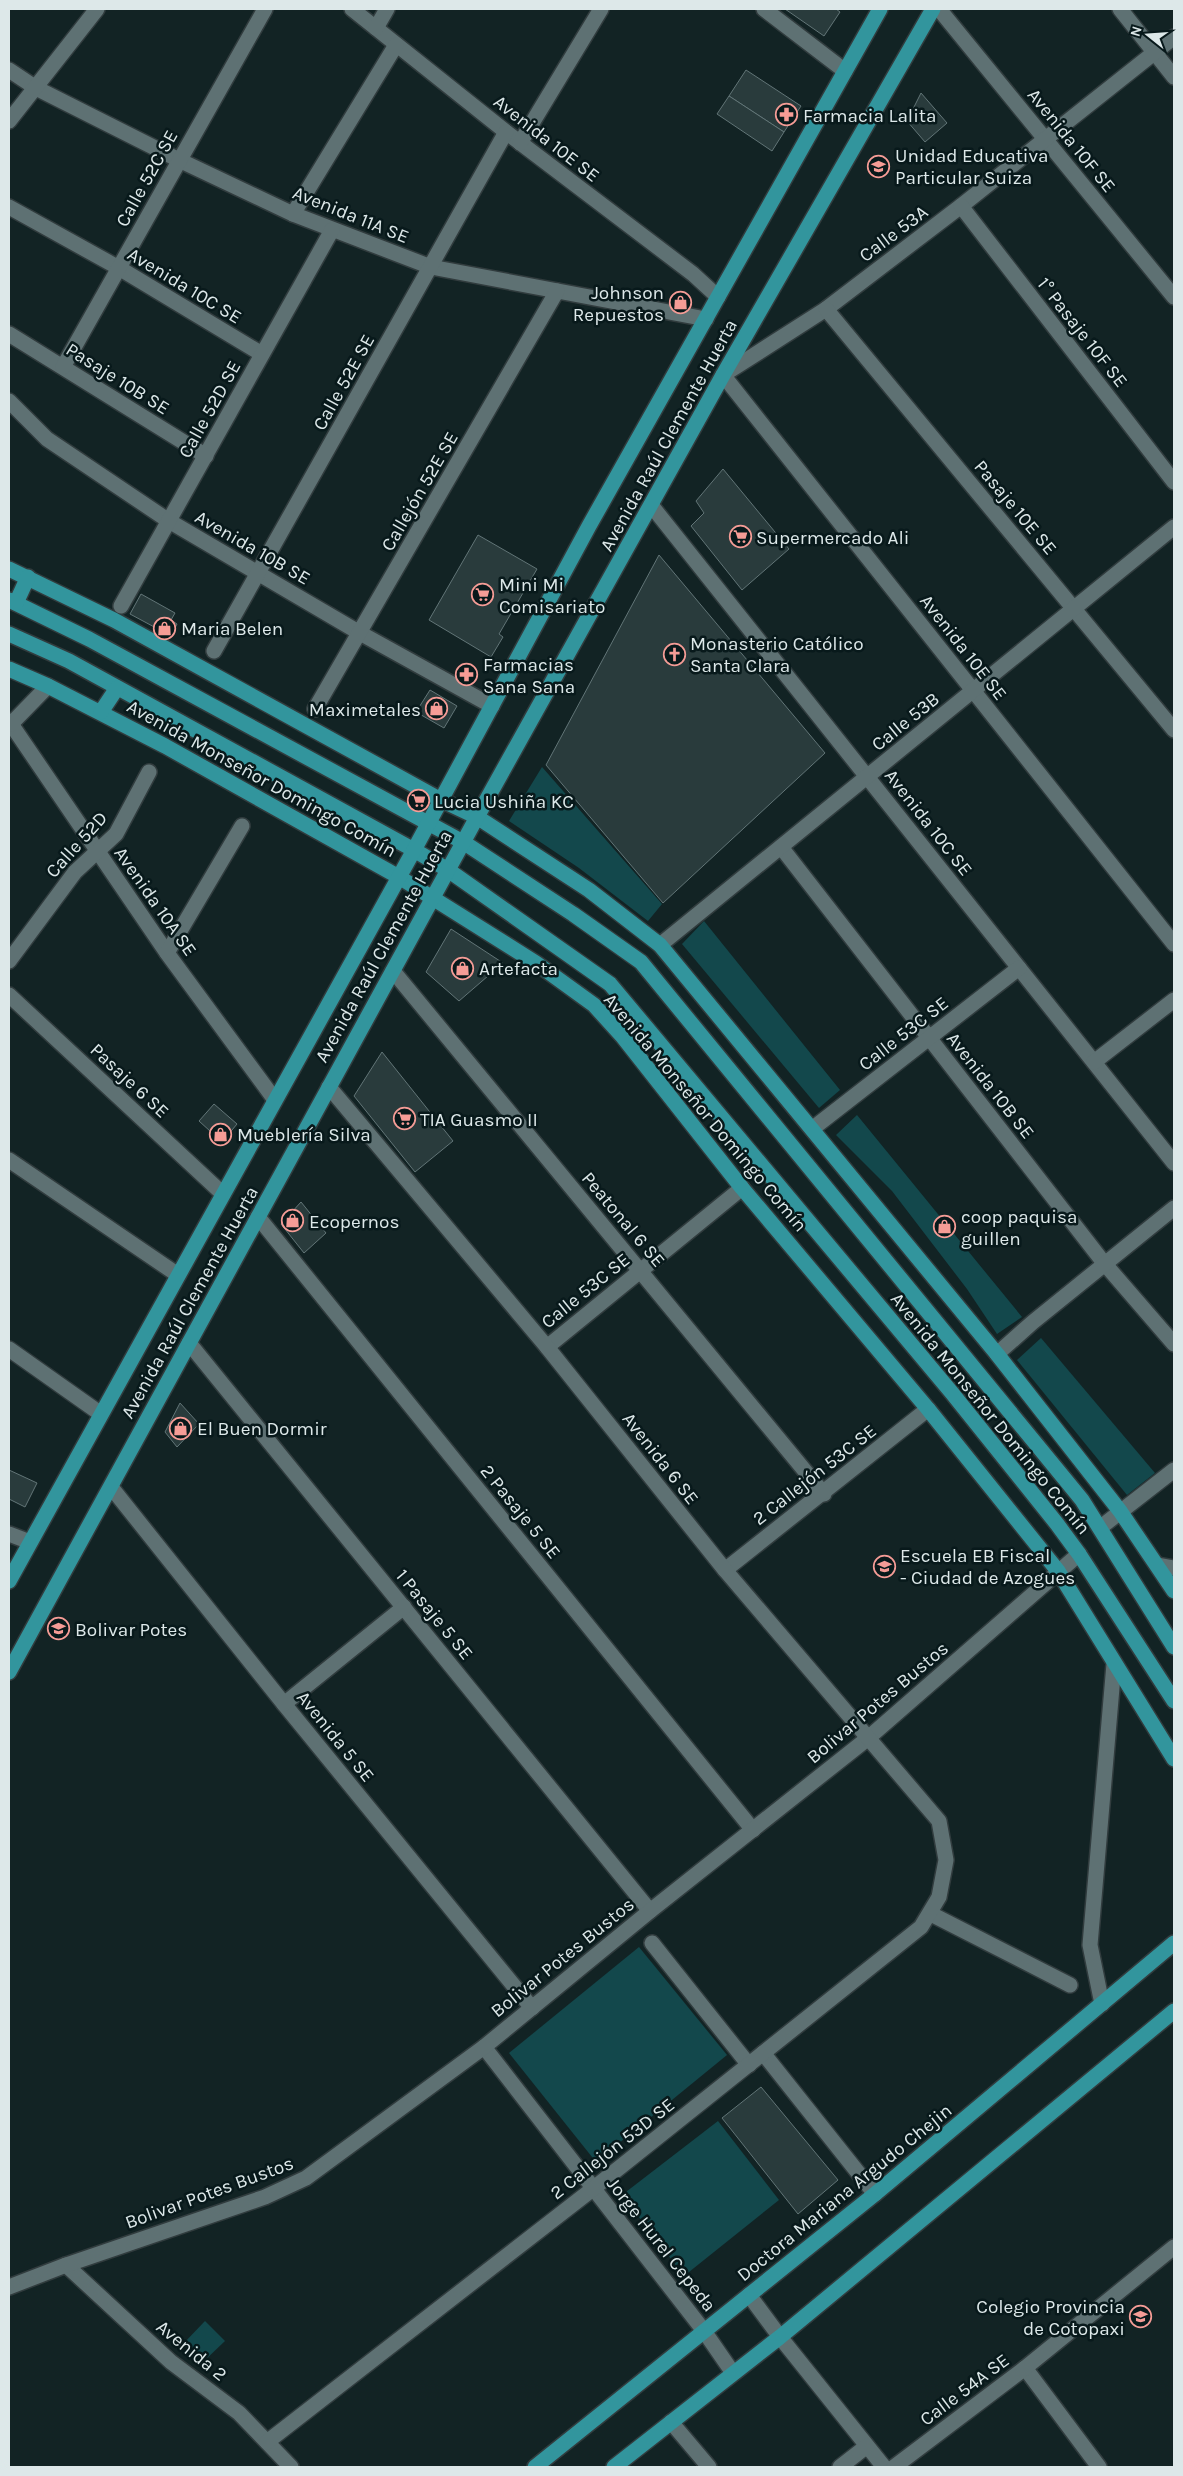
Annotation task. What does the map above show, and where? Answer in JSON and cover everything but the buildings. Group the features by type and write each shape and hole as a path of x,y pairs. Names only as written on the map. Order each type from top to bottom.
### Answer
{"main road":[{"name":"Avenida Raúl Clemente Huerta","path":"9,1580 429,824 718,296 880,9"},
{"name":"Avenida Raúl Clemente Huerta","path":"9,1672 476,817 723,375 933,9"},
{"name":"Avenida Monseñor Domingo Comín","path":"9,570 28,577 114,620 441,800 476,817 589,890 660,945 997,1354 1120,1511 1174,1591"},
{"path":"12,602 28,577"},
{"name":"Avenida Monseñor Domingo Comín","path":"12,602 89,639 463,842 574,914 641,962 1082,1500 1101,1527 1174,1647"},
{"name":"Avenida Monseñor Domingo Comín","path":"9,634 69,661 414,850 448,870 610,984 952,1393 1079,1554 1174,1701"},
{"name":"Avenida Monseñor Domingo Comín","path":"9,669 48,686 166,746 433,896 536,963 594,1005 623,1037 742,1188 928,1409 1058,1571 1174,1759"},
{"path":"101,712 117,688"},
{"path":"745,1089 766,1073"},
{"name":"Doctora Mariana Argudo Chejin","path":"535,2467 875,2194 1174,1943"},
{"path":"614,2467 780,2337 1174,2011"}],"street":[{"path":"9,121 97,9"},
{"name":"Calle 52C SE","path":"62,367 265,9"},
{"name":"Avenida 10E SE","path":"352,9 520,143 693,274 718,296"},
{"path":"376,28 387,9"},
{"path":"520,143 601,9"},
{"path":"764,9 844,72"},
{"name":"Avenida 10F SE","path":"939,9 1174,297"},
{"path":"1120,9 1174,77"},
{"name":"Calle 53A","path":"723,375 826,309 961,206 1174,37"},
{"path":"293,214 396,45"},
{"name":"Avenida 11A SE","path":"9,70 36,88 179,160 293,214 431,267 706,319"},
{"name":"Calle 52E SE","path":"214,651 506,132"},
{"name":"1° Pasaje 10F SE","path":"961,206 1174,482"},
{"name":"Avenida 10C SE","path":"9,207 119,268 262,354"},
{"name":"Calle 52D SE","path":"121,606 332,230"},
{"name":"Callejón 52E SE","path":"315,710 557,291"},
{"name":"Pasaje 10E SE","path":"826,309 1174,730"},
{"name":"Pasaje 10B SE","path":"9,335 206,456"},
{"name":"Avenida 10E SE","path":"723,375 1174,944"},
{"name":"Avenida 10B SE","path":"9,401 47,439 169,521 259,572 360,633 492,706"},
{"name":"Avenida 10C SE","path":"651,505 1174,1163"},
{"name":"Calle 53B","path":"660,945 1174,527"},
{"path":"10,723 48,686"},
{"name":"Avenida 10A SE","path":"10,723 167,953 275,1100"},
{"name":"Calle 52D","path":"9,962 75,872 97,850 110,841 120,828 149,772"},
{"path":"167,953 242,826"},
{"name":"Avenida 10B SE","path":"781,847 1104,1263 1174,1344"},
{"name":"Calle 53C SE","path":"812,1130 1019,968"},
{"name":"Peatonal 6 SE","path":"393,971 824,1494"},
{"name":"Pasaje 6 SE","path":"9,996 223,1194"},
{"path":"1094,1062 1174,1000"},
{"name":"Avenida 6 SE","path":"329,1088 547,1348 725,1570 938,1821 946,1860"},
{"path":"9,1160 178,1275"},
{"name":"Calle 53C SE","path":"547,1348 742,1188"},
{"path":"997,1354 1104,1263 1174,1208"},
{"name":"2 Pasaje 5 SE","path":"258,1217 753,1830"},
{"name":"1 Pasaje 5 SE","path":"189,1343 650,1911"},
{"path":"9,1349 101,1414"},
{"name":"2 Callejón 53C SE","path":"725,1570 824,1494 928,1409"},
{"path":"1101,1527 1174,1470"},
{"name":"Avenida 5 SE","path":"111,1487 284,1704 532,2008"},
{"path":"9,1534 30,1542"},
{"name":"Bolivar Potes Bustos","path":"9,2286 265,2197 306,2178 484,2047 650,1911 867,1739 1079,1554"},
{"path":"1158,1566 1174,1568"},
{"path":"284,1704 404,1607"},
{"path":"1102,2004 1090,1945 1114,1664"},
{"name":"2 Callejón 53D SE","path":"267,2442 594,2188 921,1927 931,1914 939,1897 946,1860"},
{"path":"931,1914 1070,1985"},
{"path":"652,1943 749,2065"},
{"name":"Jorge Hurel Cepeda","path":"484,2047 704,2331 733,2373"},
{"path":"763,2054 875,2194"},
{"name":"Calle 54A SE","path":"894,2467 1025,2368 1174,2247"},
{"name":"Avenida 2","path":"66,2265 170,2362 239,2414 291,2467"},
{"path":"749,2295 780,2337 884,2467"},
{"path":"1025,2368 1098,2467"},
{"path":"671,2422 709,2467"},
{"path":"840,2467 867,2446"}],"shaded area":[{"path":"542,767 662,904 648,921 579,868 509,821"},
{"path":"704,921 840,1090 819,1108 682,944"},
{"path":"857,1115 1022,1317 997,1334 967,1289 892,1191 836,1135"},
{"path":"1041,1338 1155,1473 1127,1495 1017,1360"},
{"path":"639,1947 727,2055 596,2162 509,2053"},
{"path":"718,2121 779,2200 684,2276 622,2195"},
{"path":"205,2321 225,2341 203,2362 184,2343"}],"place":[{"name":"Farmacia Lalita","path":"787,115"},
{"name":"Unidad Educativa Particular Suiza","path":"879,166"},
{"name":"Johnson Repuestos","path":"680,303"},
{"name":"Supermercado Ali","path":"740,537"},
{"name":"Mini Mi Comisariato","path":"483,595"},
{"name":"Maria Belen","path":"165,628"},
{"name":"Monasterio Católico Santa Clara","path":"674,654"},
{"name":"Farmacias Sana Sana","path":"467,675"},
{"name":"Maximetales","path":"437,709"},
{"name":"Lucia Ushiña KC","path":"418,801"},
{"name":"Artefacta","path":"463,968"},
{"name":"TIA Guasmo II","path":"404,1119"},
{"name":"Mueblería Silva","path":"221,1134"},
{"name":"Ecopernos","path":"293,1221"},
{"name":"coop paquisa guillen","path":"945,1227"},
{"name":"El Buen Dormir","path":"181,1428"},
{"name":"Escuela EB Fiscal - Ciudad de Azogues","path":"884,1566"},
{"name":"Bolivar Potes","path":"59,1629"},
{"name":"Colegio Provincia de Cotopaxi","path":"1141,2317"}]}
